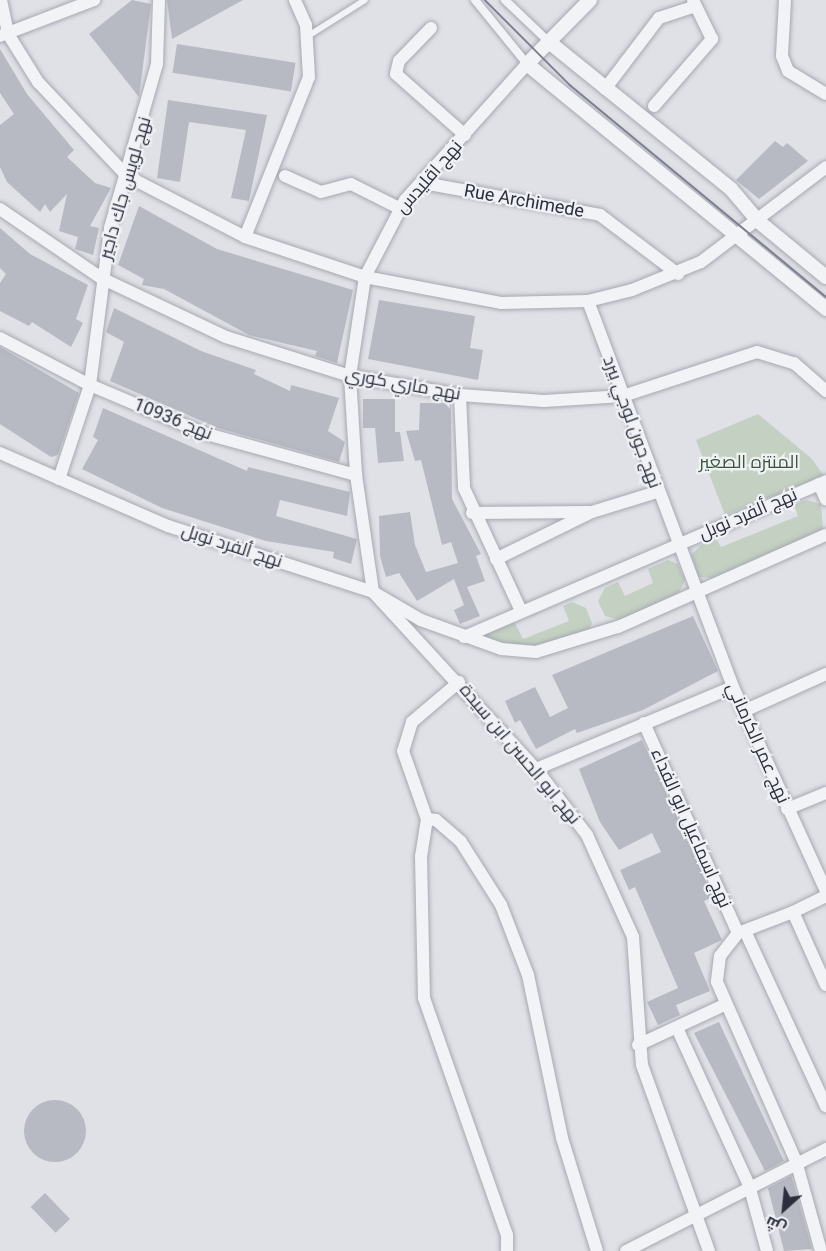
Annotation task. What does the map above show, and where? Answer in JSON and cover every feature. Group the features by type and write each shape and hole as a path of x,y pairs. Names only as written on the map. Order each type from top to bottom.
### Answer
{"street":[{"path":"1,0 4,35 38,82 128,176 245,237 365,277 501,303 588,301 678,274 759,221 826,167"},
{"path":"4,35 94,0"},
{"name":"نهج لويس جاك داجير","path":"59,479 90,385 101,278 157,64 159,0"},
{"path":"245,237 309,77 308,36 295,0"},
{"path":"475,0 527,64 735,238 826,309"},
{"path":"505,0 549,42 605,89 731,189 759,221 826,277"},
{"path":"527,64 590,0"},
{"path":"785,0 782,56 788,71 826,94"},
{"path":"605,89 659,18 693,3 712,39 654,106"},
{"path":"431,28 399,61 396,74 465,135"},
{"name":"نهج اقليدس","path":"373,592 356,475 350,376 365,277 399,208 527,64"},
{"path":"285,176 321,192 351,184 399,208"},
{"path":"815,178 826,187"},
{"name":"Rue Archimede","path":"423,183 600,215 678,274"},
{"name":"نهج ماري كوري","path":"0,209 101,278 226,337 350,376 460,395 544,401 623,396 757,352 794,363 826,391"},
{"name":"نهج جون لوجي بيرد","path":"588,301 676,544"},
{"name":"نهج 10936","path":"0,338 90,385 203,433 356,475"},
{"path":"460,395 461,467 472,513 521,611"},
{"name":"نهج ألفرد نوبل","path":"0,453 168,526 373,592 464,638 501,649 555,648 699,591 826,535"},
{"name":"نهج ألفرد نوبل","path":"464,638 676,544 823,483 826,500"},
{"path":"496,559 591,512 657,492"},
{"path":"472,513 591,512"},
{"name":"نهج ألفرد نوبل","path":"676,544 699,591"},
{"name":"نهج عمر الكرماني","path":"699,591 733,687 826,891"},
{"name":"نهج ابو الحسن ابن سيدة","path":"373,592 459,682 536,769 587,835 633,938 638,1045 700,1216 709,1251"},
{"path":"744,711 826,674"},
{"path":"459,682 421,712 404,740 427,819 421,856 424,998 507,1235 507,1251"},
{"path":"536,769 733,687"},
{"name":"نهج اسماعيل ابو الفداء","path":"644,723 826,1106"},
{"path":"787,809 826,793"},
{"path":"427,819 436,820 461,842 501,905 528,975 562,1138 597,1251"},
{"path":"821,1251 796,1161 724,1005 716,968 742,932 826,896"},
{"path":"793,912 826,985"},
{"path":"638,1045 724,1005"},
{"path":"677,1028 749,1185 767,1251"},
{"path":"626,1251 700,1216 749,1185 796,1161 826,1149"}],"lane":[{"path":"308,36 364,0"}],"green space":[{"name":"المنتزه الصغير","path":"758,414 812,459 824,476 725,515 696,440"},
{"path":"806,500 821,504 823,531 716,578 698,577 691,555 701,545 716,539 721,547 798,516 794,505"},
{"path":"668,560 678,564 685,580 678,595 620,620 605,616 598,601 605,588 618,582 625,596 653,583 648,569"},
{"path":"572,602 586,608 592,623 588,633 552,645 522,646 480,637 514,621 523,639 569,621 563,606"}],"building":[{"path":"132,0 151,4 139,97 89,34"},
{"path":"167,0 243,0 172,39"},
{"path":"177,44 296,63 291,91 172,73"},
{"path":"0,49 27,94 74,150 67,157 95,183 111,188 90,226 99,228 93,255 75,249 78,237 59,231 67,194 50,212 45,204 40,212 7,182 0,167 0,125 14,114 0,93"},
{"path":"168,100 267,115 249,201 231,198 246,130 189,122 180,182 157,178"},
{"path":"775,141 783,147 787,143 808,161 759,199 736,180"},
{"path":"139,206 217,249 353,290 337,363 315,356 317,351 249,335 164,289 142,285 144,279 118,265"},
{"path":"0,228 30,254 88,285 76,319 83,323 71,347 32,322 29,326 0,311 0,283 6,274 0,268"},
{"path":"379,300 475,316 470,348 483,350 478,380 368,359"},
{"path":"114,308 201,351 256,370 254,374 290,391 291,385 339,398 328,431 345,442 339,462 218,428 110,381 124,342 106,332"},
{"path":"0,347 79,393 58,455 51,457 0,424"},
{"path":"363,399 395,399 395,432 400,432 404,461 378,463 375,428 363,428"},
{"path":"420,403 451,403 452,499 481,554 476,556 485,581 467,587 480,616 460,624 454,610 464,605 454,579 417,601 399,573 386,577 380,556 379,516 410,512 415,545 426,572 458,563 451,542 442,545 421,460 415,461 406,431 419,430"},
{"path":"103,408 247,471 248,467 350,492 347,516 280,500 276,516 357,539 351,564 333,558 334,552 266,541 162,508 82,469 98,440 93,437"},
{"path":"693,616 718,671 643,710 577,733 575,729 536,749 520,720 515,723 505,701 535,687 550,717 568,708 552,675"},
{"path":"642,740 713,897 704,901 722,940 694,953 710,991 676,1005 680,1015 658,1025 647,1002 678,988 635,887 629,890 620,870 661,852 652,833 619,850 600,822 579,769"},
{"path":"719,1022 784,1161 765,1171 694,1033"},
{"path":"49,1100 61,1100 77,1109 84,1119 86,1131 84,1143 77,1153 61,1162 49,1162 38,1157 29,1148 24,1137 24,1125 29,1114 38,1105"},
{"path":"791,1176 812,1249 784,1251 768,1188"},
{"path":"45,1193 70,1219 56,1233 31,1207"}],"tram line":[{"path":"485,0 570,85 826,297"}]}
